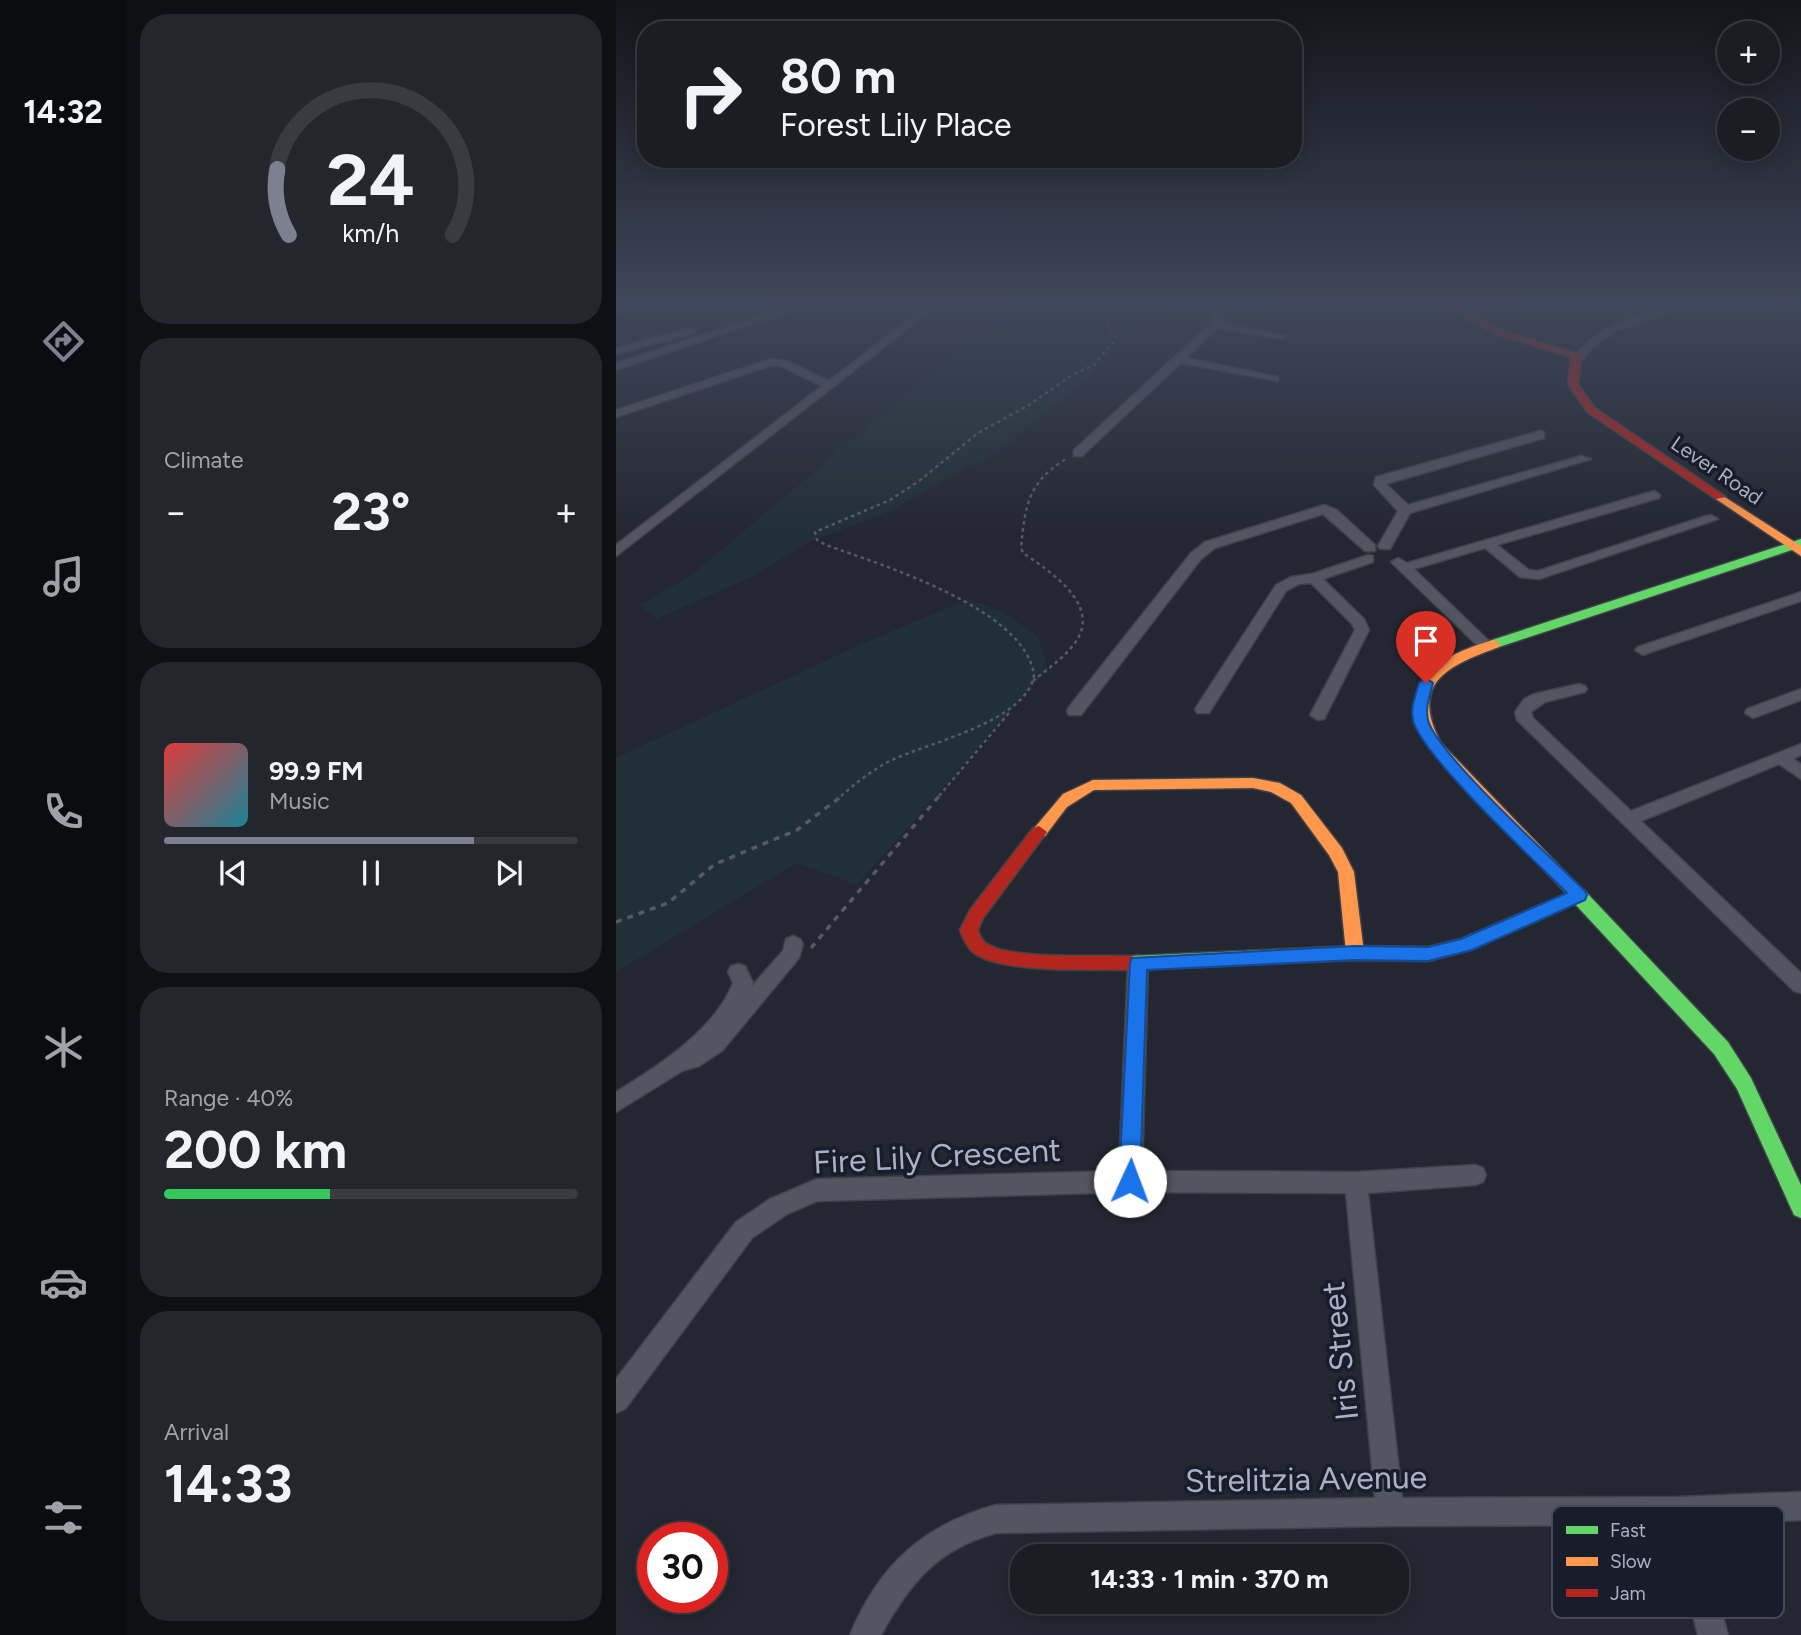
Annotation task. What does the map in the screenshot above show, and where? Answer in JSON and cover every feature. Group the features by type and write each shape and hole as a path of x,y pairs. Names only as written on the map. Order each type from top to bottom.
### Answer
{"street":[{"path":"616,414 710,382"},
{"path":"822,382 830,386"},
{"path":"616,552 835,382"},
{"path":"1078,453 1153,382"},
{"name":"Lever Road","path":"1581,382 1600,410 1722,486 1799,546"},
{"name":"Lever Road","path":"1573,384 1591,410 1619,431 1799,546"},
{"path":"1405,510 1380,485 1380,480 1540,435"},
{"path":"1203,709 1277,592 1288,583 1314,578 1385,546 1405,510 1585,459"},
{"path":"1075,711 1196,556 1210,545 1324,509 1332,513 1377,562 1395,563 1487,543 1654,495"},
{"path":"1487,543 1525,573 1539,575 1711,519"},
{"path":"1385,546 1397,553 1395,563"},
{"path":"1799,546 1482,649 1446,664 1426,683 1419,705 1420,719 1426,735 1480,796 1579,895 1721,1048 1744,1084 1801,1208"},
{"path":"1395,563 1482,649"},
{"path":"1314,578 1359,622 1363,630 1318,715"},
{"path":"1643,650 1798,601"},
{"path":"1579,689 1530,703 1523,712 1525,720 1801,985"},
{"path":"1754,713 1801,694"},
{"path":"1629,819 1801,749"},
{"path":"1780,757 1801,773"},
{"path":"1355,953 1346,872 1336,852 1286,792 1267,784 1253,783 1084,786 1075,790 1059,805 971,923 970,936 979,948 1009,958 1139,963 1355,953 1428,954 1449,949 1579,895"},
{"path":"676,1064 692,1060 715,1045 792,953 801,947"},
{"path":"1130,1181 1139,963"},
{"path":"616,1103 676,1064 741,992 743,983 738,972"},
{"name":"Fire Lily Crescent","path":"616,1401 744,1230 766,1212 817,1190 845,1187 1130,1181 1356,1183 1475,1175"},
{"name":"Iris Street","path":"1356,1183 1390,1512"},
{"name":"Strelitzia Avenue","path":"864,1635 885,1597 910,1564 945,1537 971,1524 996,1519 1552,1511"},
{"path":"1708,1618 1713,1635"}],"path":[{"path":"1033,681 1033,669 1025,651 1009,630 925,580 826,545 814,536 818,529 890,500 919,481 978,433 1029,405 1062,382"},
{"path":"801,947 1022,698 1033,681 1074,642 1082,629 1082,618 1069,593 1051,572 1023,553 1021,548 1026,501 1045,474 1078,453"},
{"path":"616,922 663,906 719,862 808,823 880,766 923,746 987,723 1022,698"}],"shaded area":[{"path":"921,382 1082,382 1005,447 888,512 807,543 754,576 656,619 640,605 690,576"},
{"path":"969,599 1001,611 1038,636 1048,669 857,885 797,863 616,972 616,758 866,642"}],"traffic: fast":[{"path":"1494,644 1801,543"},
{"path":"1570,887 1721,1048 1744,1084 1801,1208"},
{"path":"1131,963 1355,953 1428,954 1465,945 1579,895"}],"traffic: slow":[{"path":"1720,497 1801,552"},
{"path":"1494,644 1458,659 1431,679 1423,692 1421,708 1424,725 1435,746 1570,887"},
{"path":"1039,832 1068,797 1093,785 1253,783 1275,787 1296,799 1336,852 1346,872 1355,953"}],"traffic: jam":[{"path":"1573,382 1591,410 1720,497"},
{"path":"1039,832 976,915 969,930 974,942 984,951 1013,958 1131,963"}],"route":[{"path":"1130,1181 1139,963 1355,953 1428,954 1465,945 1579,895 1480,796 1426,735 1420,719 1419,705 1426,683"}]}
